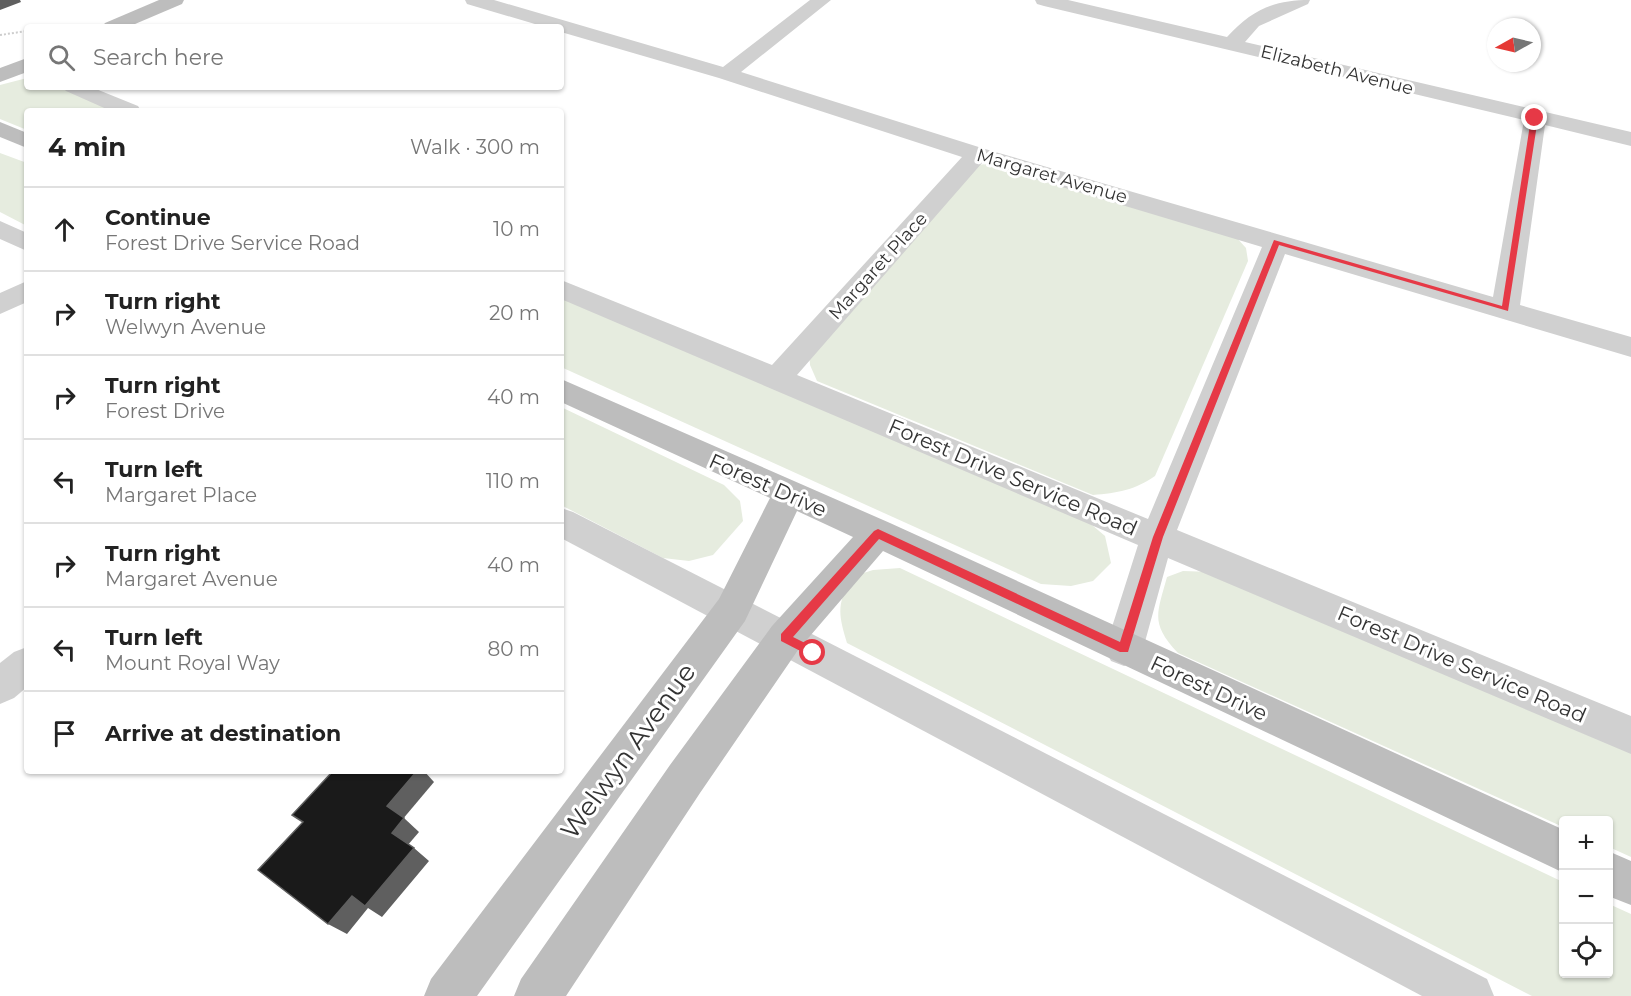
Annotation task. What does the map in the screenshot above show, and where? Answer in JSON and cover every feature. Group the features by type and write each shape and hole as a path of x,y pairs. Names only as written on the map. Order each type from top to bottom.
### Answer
{"street":[{"path":"119,24 175,0"},
{"name":"Margaret Avenue","path":"474,0 556,24"},
{"path":"726,74 822,0"},
{"name":"Elizabeth Avenue","path":"1044,0 1631,139"},
{"path":"1232,44 1252,22 1265,0"},
{"path":"1252,22 1301,0"},
{"name":"Margaret Avenue","path":"564,26 726,74 977,154 1631,347"},
{"path":"0,76 24,67"},
{"path":"80,90 123,108"},
{"path":"1505,309 1535,118"},
{"path":"0,129 24,140"},
{"name":"Margaret Place","path":"778,378 977,154"},
{"path":"0,229 24,241"},
{"path":"1124,649 1158,537 1277,242"},
{"name":"Forest Drive Service Road","path":"564,290 1631,735"},
{"path":"0,305 24,292"},
{"name":"Forest Drive","path":"564,391 788,495 878,533 1559,850"},
{"name":"Welwyn Avenue","path":"448,996 732,609 788,495"},
{"path":"564,524 732,609 1470,996"},
{"path":"538,996 685,779 785,638 878,533"},
{"path":"0,686 24,666"},
{"path":"1613,875 1631,883"}],"path":[{"path":"0,35 24,31"}],"shaded area":[{"path":"24,79 24,90 66,90 111,108 24,108 24,129 0,119 0,85"},
{"path":"0,153 24,162 24,224 0,212"},
{"path":"988,164 1236,237 1246,248 1248,261 1155,476 1140,485 1118,492 1093,495 817,381 810,365 809,351 974,165"},
{"path":"564,299 1085,519 1105,536 1111,563 1093,581 1071,586 1041,584 564,368"},
{"path":"564,408 724,485 740,501 743,521 713,555 689,561 663,558 564,507"},
{"path":"900,568 1559,880 1559,978 1613,978 1613,906 1631,914 1631,996 1532,996 847,643 840,610 843,595 851,577 873,570"},
{"path":"1183,571 1212,572 1631,749 1631,857 1613,849 1613,816 1559,816 1559,825 1178,653 1163,634 1158,618 1167,577"}],"building":[{"path":"330,774 414,774 387,806 404,818 392,833 414,848 365,906 352,896 328,924 258,870 303,822 292,815"}],"route":[{"path":"813,653 785,638 878,533 1124,649 1158,537 1277,242 1505,309 1535,118"}]}
